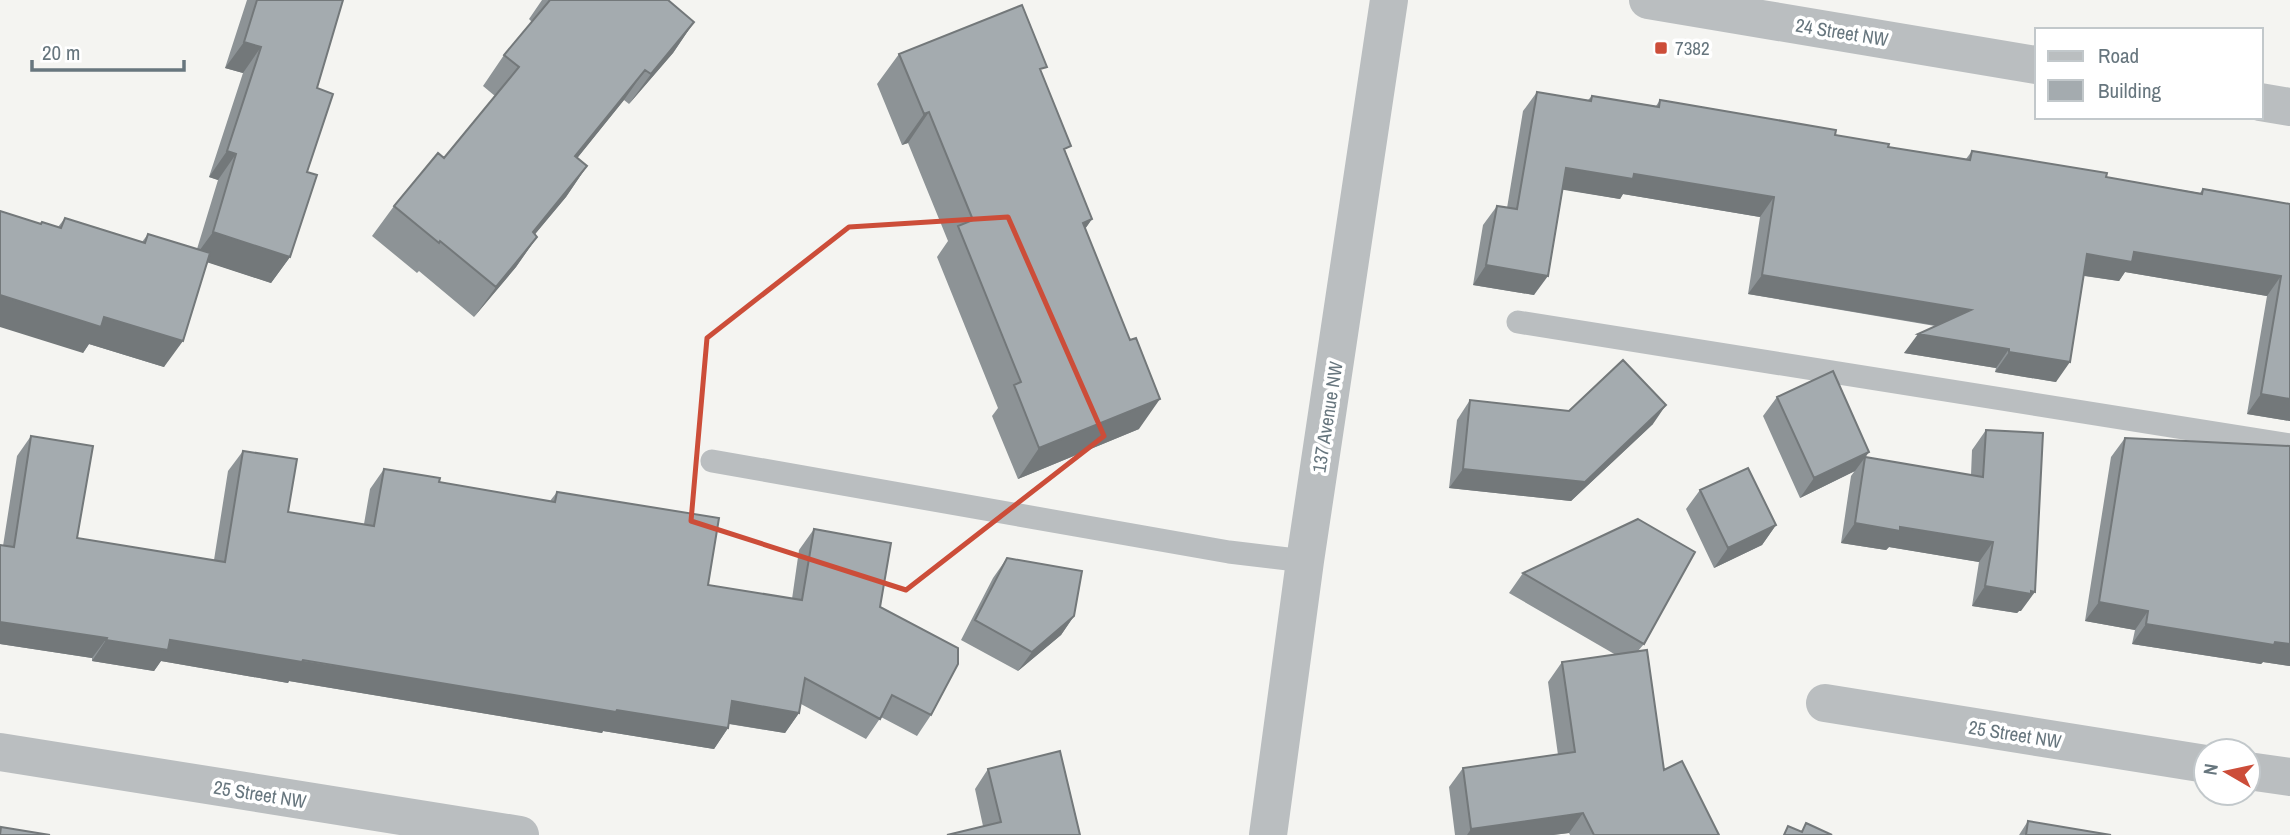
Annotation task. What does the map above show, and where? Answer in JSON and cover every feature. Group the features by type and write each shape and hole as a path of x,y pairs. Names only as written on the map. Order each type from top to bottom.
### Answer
{"street":[{"name":"137 Avenue NW","path":"1268,835 1305,561 1389,0"},
{"name":"24 Street NW","path":"1647,0 2035,65"},
{"path":"2262,102 2290,107"},
{"name":"25 Street NW","path":"1825,703 2192,762"},
{"name":"25 Street NW","path":"0,752 520,835"},
{"path":"2262,773 2290,778"}],"lane":[{"path":"1518,322 2290,445"},
{"path":"712,461 1229,552 1305,561"}],"highlighted area":[{"path":"1008,217 1104,436 906,590 691,521 707,338 849,227"}],"building":[{"path":"257,0 343,0 317,88 333,94 307,172 317,175 290,257 213,232 236,154 227,151 261,47 244,42"},
{"path":"550,0 668,0 694,22 651,74 645,70 575,156 587,166 533,232 537,237 496,287 394,206 438,153 444,158 519,67 504,55"},
{"path":"1022,5 1047,67 1040,69 1071,146 1064,149 1092,219 1083,223 1130,340 1136,338 1160,399 1039,448 1014,385 1021,382 958,226 973,220 929,112 924,114 899,54"},
{"path":"1537,92 1591,101 1592,96 1659,107 1660,100 1836,130 1835,135 1889,144 1888,147 1970,160 1972,151 2107,173 2106,177 2202,194 2203,189 2290,204 2290,399 2261,394 2281,276 2134,252 2132,262 2087,254 2070,362 1918,334 1971,310 1762,275 1774,197 1634,174 1633,179 1566,168 1548,276 1486,265 1497,206 1517,209"},
{"path":"0,211 61,228 65,218 145,243 148,234 210,253 183,341 104,317 101,327 0,295"},
{"path":"1623,360 1666,405 1585,482 1463,469 1470,400 1569,411"},
{"path":"1833,371 1869,452 1814,478 1777,397"},
{"path":"1986,430 2043,433 2035,592 2031,591 2031,594 1985,586 1993,542 1900,527 1900,531 1855,523 1865,457 1983,477"},
{"path":"31,436 93,446 77,538 225,562 243,451 297,459 288,512 374,526 384,469 440,478 439,482 555,502 557,492 719,518 708,585 802,600 814,529 891,543 880,607 958,648 958,664 931,715 892,695 880,719 805,678 799,713 732,701 728,728 170,640 168,650 0,622 0,545 14,547"},
{"path":"2125,438 2290,446 2290,644 2275,642 2274,645 2146,624 2148,611 2099,602"},
{"path":"1748,468 1776,525 1728,548 1700,490"},
{"path":"1638,519 1695,552 1644,644 1523,573"},
{"path":"1007,558 1082,571 1074,616 1032,652 975,620"},
{"path":"1647,650 1664,770 1682,761 1719,835 1594,835 1583,813 1471,829 1463,768 1575,752 1562,662"},
{"path":"1060,751 1080,835 947,835 1001,822 988,769"},
{"path":"2028,821 2111,835 2026,835"},
{"path":"1806,823 1832,835 1784,835 1788,826 1802,832"},
{"path":"1,827 50,835 0,835"}],"place":[{"name":"7382","path":"1661,48"}]}
